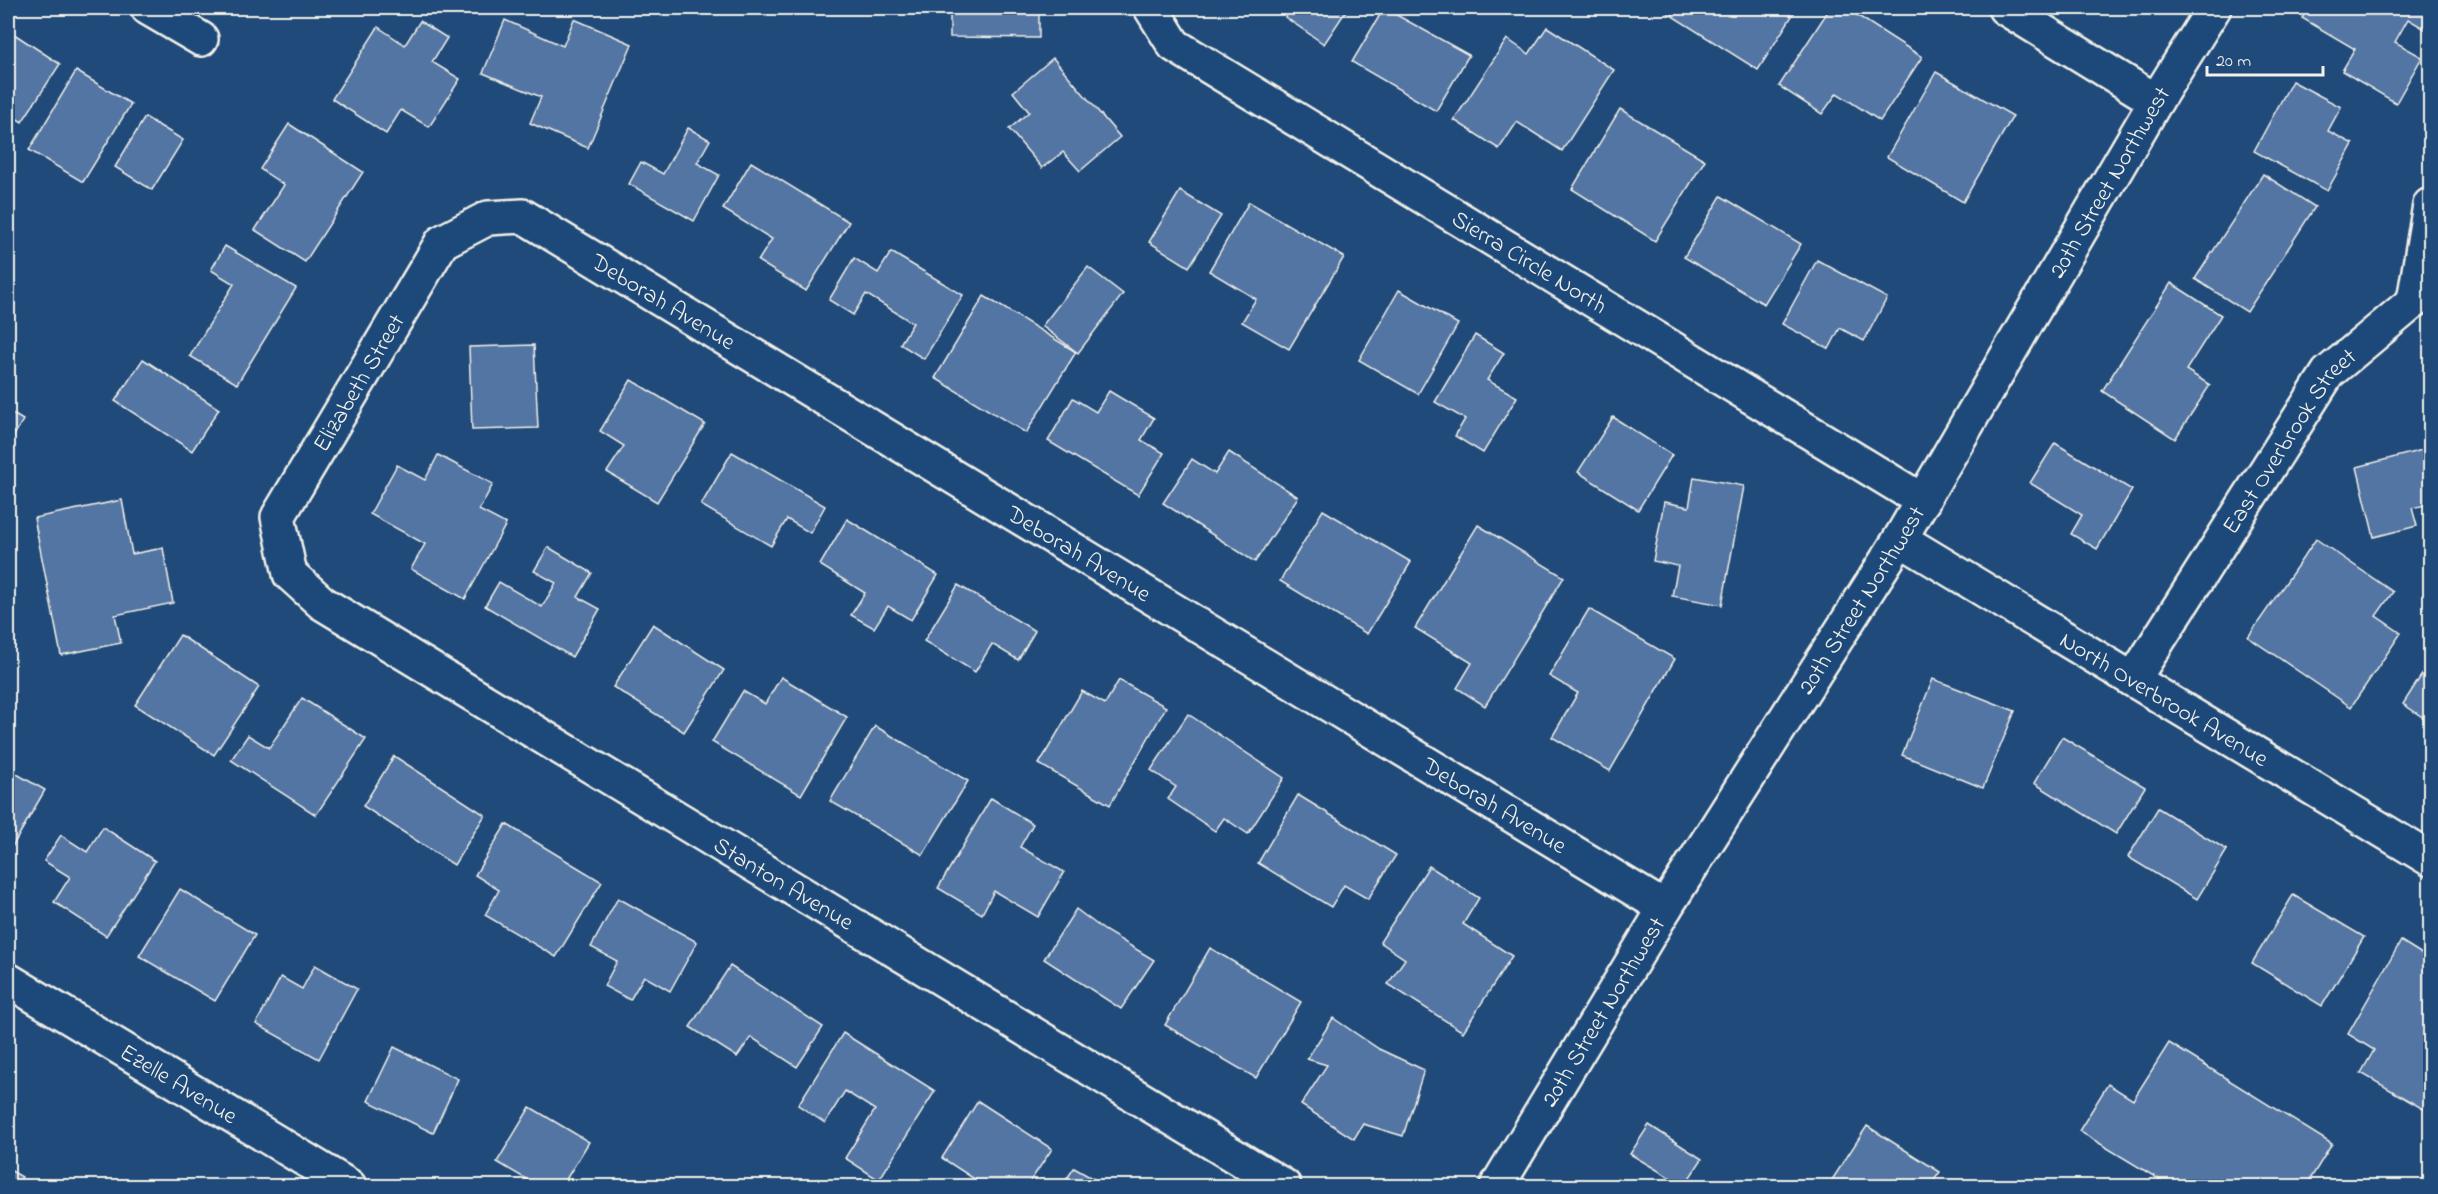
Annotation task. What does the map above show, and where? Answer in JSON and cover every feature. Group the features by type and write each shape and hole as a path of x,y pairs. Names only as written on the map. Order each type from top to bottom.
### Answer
{"street":[{"path":"148,8 201,39"},
{"name":"Sierra Circle North","path":"1151,8 1174,45 1923,501"},
{"path":"2006,8 2156,101"},
{"name":"20th Street Northwest","path":"1497,1186 1665,908 1923,501 2156,101 2214,8"},
{"name":"East Overbrook Street","path":"2133,681 2328,373 2422,306 2430,205"},
{"name":"Deborah Avenue","path":"488,218 523,216 1665,908"},
{"name":"Elizabeth Street","path":"290,574 278,517 442,242 488,218"},
{"name":"North Overbrook Avenue","path":"1899,540 2430,859"},
{"name":"Stanton Avenue","path":"290,574 322,603 1284,1186"},
{"name":"Ezelle Avenue","path":"8,980 349,1186"}],"building":[{"path":"950,8 1039,8 1039,38 950,37"},
{"path":"1292,8 1348,8 1324,44 1285,17"},
{"path":"1384,8 1469,55 1436,111 1352,62"},
{"path":"1668,8 1797,8 1758,70 1666,12"},
{"path":"1830,8 1846,8 1922,57 1880,121 1837,93 1822,114 1779,86"},
{"path":"2308,8 2430,8 2430,32 2408,19 2395,42 2422,57 2396,103 2342,71 2355,49 2302,18"},
{"path":"574,19 632,44 588,148 530,123 541,97 483,73 505,20 563,46"},
{"path":"420,21 447,38 432,62 460,79 429,127 401,110 386,134 332,99 378,27 405,45"},
{"path":"1547,27 1614,70 1562,151 1517,122 1499,149 1454,120 1507,39 1529,54"},
{"path":"8,30 60,64 22,122 8,113"},
{"path":"1053,58 1120,137 1080,171 1063,152 1042,168 1009,129 1029,112 1013,92"},
{"path":"76,71 131,104 83,182 29,150"},
{"path":"1936,72 2013,116 1963,202 1887,157"},
{"path":"2292,81 2341,107 2328,131 2353,144 2327,191 2254,151"},
{"path":"1620,109 1705,160 1655,241 1572,189"},
{"path":"145,117 183,140 152,190 115,167"},
{"path":"289,124 363,172 305,262 255,230 284,185 260,169"},
{"path":"688,128 710,140 697,163 719,175 694,221 629,184 641,162 663,174"},
{"path":"751,162 849,222 806,291 758,261 772,239 723,209"},
{"path":"2263,174 2315,207 2247,312 2195,279"},
{"path":"1180,191 1221,216 1189,267 1149,242"},
{"path":"1721,196 1801,244 1764,304 1684,257"},
{"path":"1249,202 1344,257 1289,349 1242,322 1256,299 1209,271"},
{"path":"225,246 296,288 237,384 190,356 234,284 211,270"},
{"path":"891,252 963,295 924,359 900,344 913,323 866,294 853,315 829,300 854,258 878,273"},
{"path":"1817,260 1887,298 1864,341 1840,328 1829,349 1782,324"},
{"path":"1088,267 1123,294 1078,353 1042,326"},
{"path":"2171,283 2221,315 2186,370 2210,385 2175,439 2102,391"},
{"path":"1399,290 1458,324 1418,394 1359,360"},
{"path":"984,296 1076,352 1026,433 935,378"},
{"path":"1475,335 1504,353 1487,380 1517,397 1483,453 1455,436 1465,419 1435,402"},
{"path":"534,345 538,428 472,430 469,347"},
{"path":"143,359 219,409 192,451 115,401"},
{"path":"631,380 705,424 657,502 607,472 624,446 600,431"},
{"path":"1109,391 1154,418 1141,440 1164,453 1138,495 1048,441 1073,398 1096,412"},
{"path":"8,411 23,420 8,446"},
{"path":"1613,417 1672,455 1638,510 1578,472"},
{"path":"2055,443 2132,490 2097,549 2071,534 2082,515 2030,483"},
{"path":"2430,448 2430,504 2412,508 2417,526 2374,537 2357,467"},
{"path":"732,452 825,506 810,533 787,519 771,546 701,505"},
{"path":"1229,452 1298,497 1255,562 1163,503 1192,459 1215,474"},
{"path":"438,455 493,484 479,510 506,524 465,599 411,569 425,544 370,514 397,465 425,480"},
{"path":"1694,477 1744,486 1722,605 1672,596 1678,566 1653,561 1664,502 1689,507"},
{"path":"122,500 132,554 163,548 173,603 115,615 121,643 61,655 34,518"},
{"path":"1323,510 1411,562 1367,634 1280,581"},
{"path":"847,519 938,575 911,620 888,606 874,628 851,615 865,593 820,565"},
{"path":"1478,525 1564,577 1485,706 1457,688 1472,663 1415,628"},
{"path":"2316,539 2393,592 2376,616 2401,633 2351,707 2248,637"},
{"path":"548,547 592,573 578,597 600,609 572,657 485,606 499,582 542,607 556,583 534,571"},
{"path":"958,585 1035,631 1018,660 992,644 975,672 924,641"},
{"path":"1589,609 1675,659 1610,771 1552,737 1578,693 1549,676"},
{"path":"653,624 724,670 684,732 613,687"},
{"path":"180,635 259,687 214,755 135,705"},
{"path":"2430,662 2430,722 2403,704"},
{"path":"781,677 847,717 801,795 712,742 743,691 765,704"},
{"path":"1933,679 2015,711 1983,788 1902,755"},
{"path":"1119,680 1166,707 1110,805 1039,764 1082,691 1105,704"},
{"path":"302,698 366,739 316,815 231,760 248,735 269,748"},
{"path":"1188,714 1284,778 1248,834 1224,818 1215,831 1168,799 1176,787 1151,770"},
{"path":"875,726 968,781 923,855 830,801"},
{"path":"2062,737 2145,787 2116,834 2034,783"},
{"path":"394,756 485,815 454,865 363,806"},
{"path":"8,769 45,790 8,854"},
{"path":"1298,795 1396,855 1368,899 1344,885 1331,907 1258,863"},
{"path":"991,798 1033,824 1020,847 1064,872 1038,917 994,891 982,914 938,888"},
{"path":"2158,808 2227,850 2197,899 2128,857"},
{"path":"506,824 602,882 556,957 485,915 499,890 475,875"},
{"path":"103,827 155,861 106,936 54,902 70,877 44,861 61,835 87,852"},
{"path":"1429,866 1479,898 1463,924 1512,956 1463,1032 1388,984 1405,959 1380,942"},
{"path":"180,889 255,935 215,1001 139,956"},
{"path":"2293,895 2364,937 2322,1006 2252,963"},
{"path":"618,898 697,942 670,991 644,976 630,1000 604,986 617,961 591,947"},
{"path":"1076,909 1104,930 1154,960 1121,1009 1044,959"},
{"path":"2401,941 2430,959 2430,1113 2361,1073 2374,1050 2348,1034"},
{"path":"1210,948 1301,1002 1256,1078 1165,1025"},
{"path":"315,965 357,989 319,1059 256,1024 281,977 302,989"},
{"path":"730,966 823,1027 797,1067 751,1037 737,1057 690,1027"},
{"path":"1333,1018 1379,1049 1424,1070 1403,1136 1363,1124 1354,1139 1301,1105 1327,1065 1307,1059"},
{"path":"843,1033 935,1091 879,1180 845,1158 875,1110 845,1091 825,1123 798,1105"},
{"path":"2169,1043 2332,1144 2306,1186 2170,1186 2079,1131 2108,1084 2133,1100"},
{"path":"394,1047 458,1079 433,1133 368,1101"},
{"path":"978,1101 1052,1149 1027,1186 985,1186 942,1158"},
{"path":"530,1107 589,1142 562,1186 538,1186 497,1162"},
{"path":"1649,1125 1702,1159 1684,1186 1630,1154"},
{"path":"1867,1126 1940,1172 1930,1186 1828,1186"},
{"path":"1074,1168 1106,1186 1062,1186"},
{"path":"8,1169 22,1177 16,1186 8,1186"}]}
